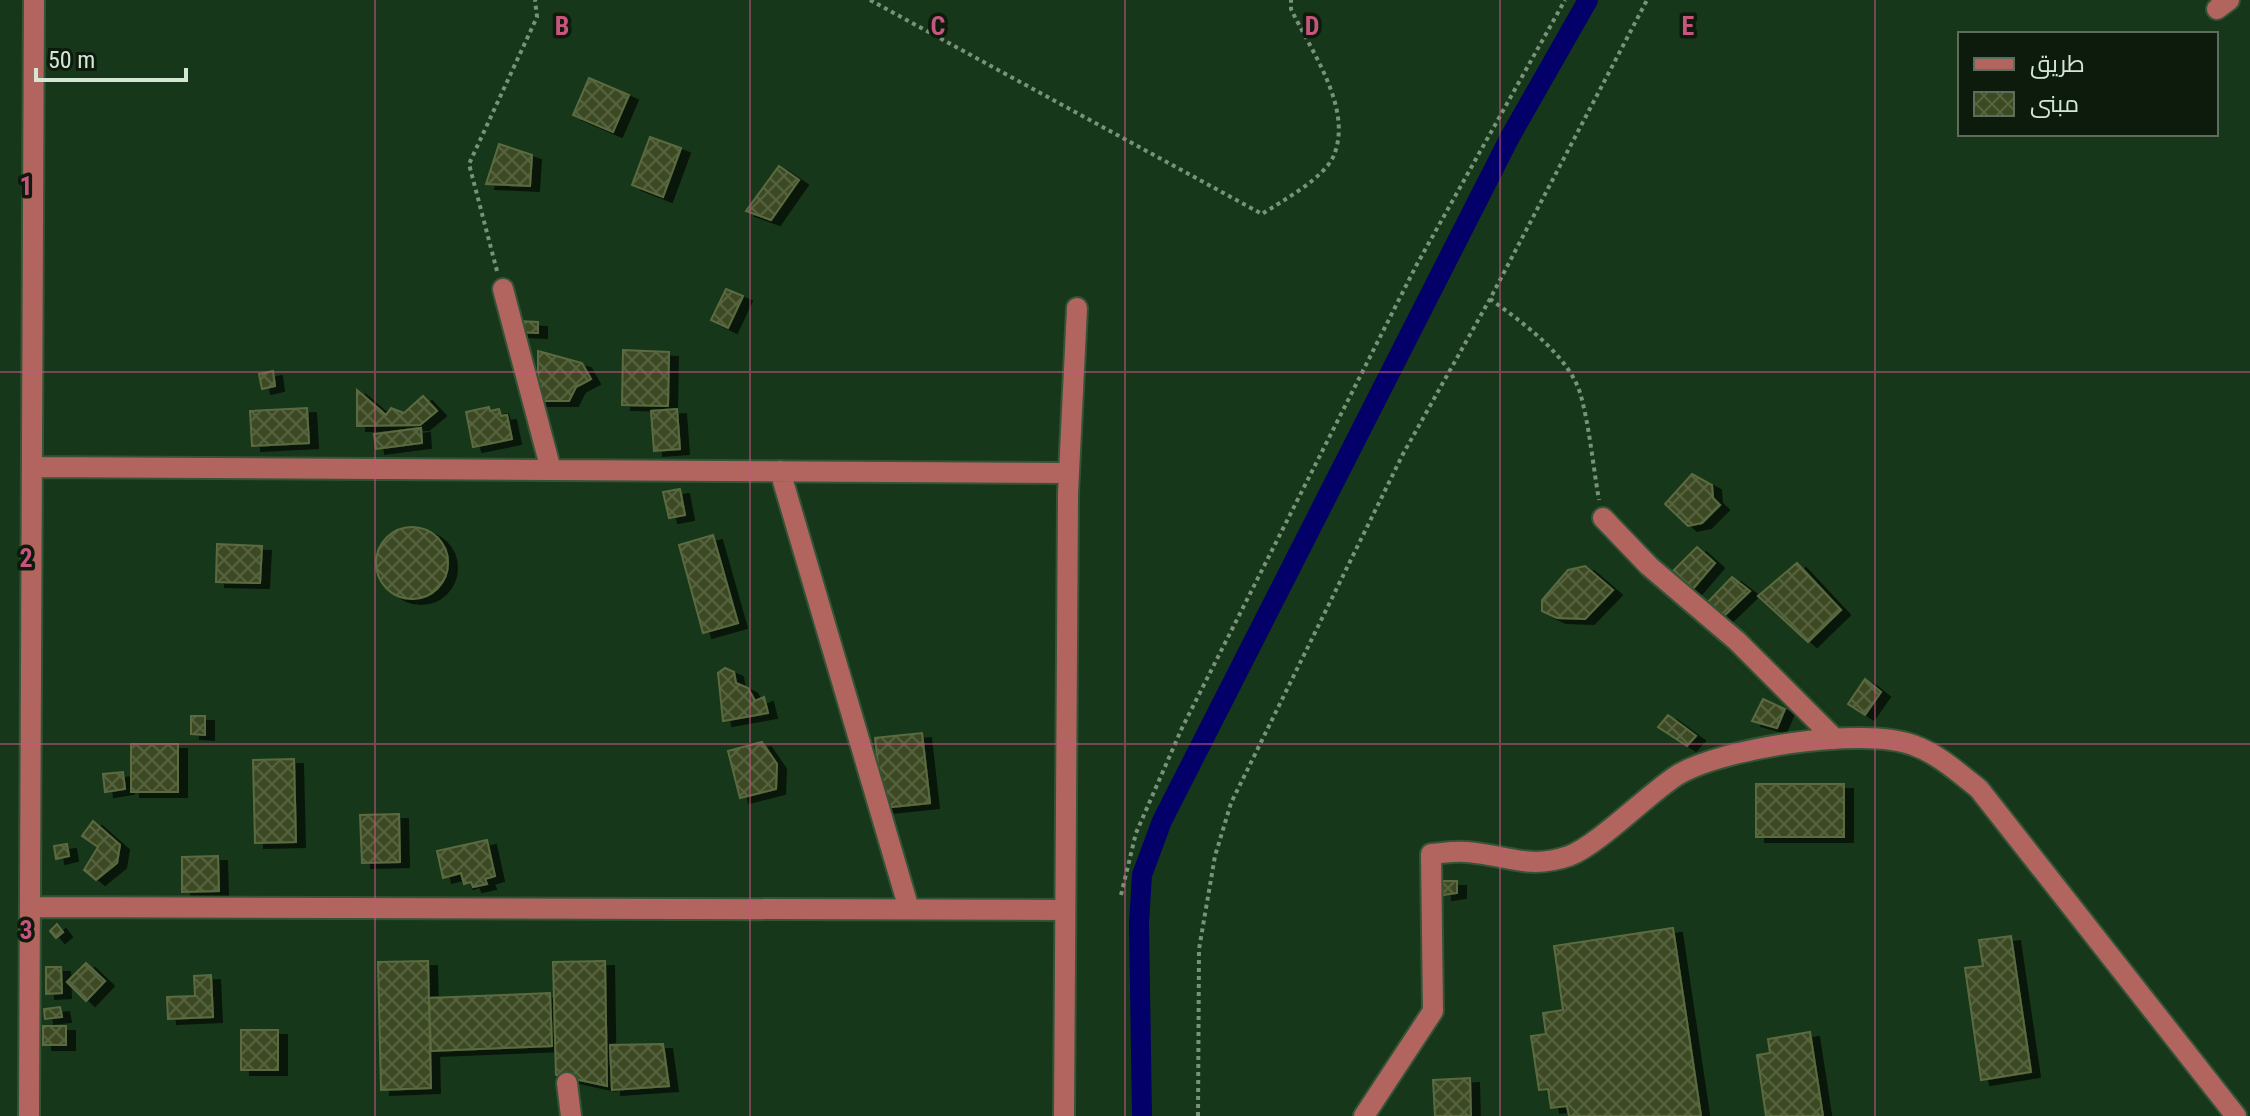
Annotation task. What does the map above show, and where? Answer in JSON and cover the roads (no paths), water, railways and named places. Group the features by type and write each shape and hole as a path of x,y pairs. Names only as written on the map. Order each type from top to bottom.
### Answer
{"street":[{"path":"29,1116 34,0"},
{"path":"503,289 551,470"},
{"path":"1064,1116 1069,473 1077,308"},
{"path":"32,467 1069,473"},
{"path":"780,471 909,909"},
{"path":"1603,518 1649,566 1737,641 1835,739"},
{"path":"1364,1116 1433,1011 1431,854 1466,852 1540,864 1573,854 1677,776 1707,760 1835,739 1867,737 1913,745 1947,763 1979,789 2236,1116"},
{"path":"30,907 1065,910"},
{"path":"567,1083 571,1116"}],"waterway":[{"path":"1142,1116 1139,923 1142,875 1162,821 1510,137 1588,0"}]}
